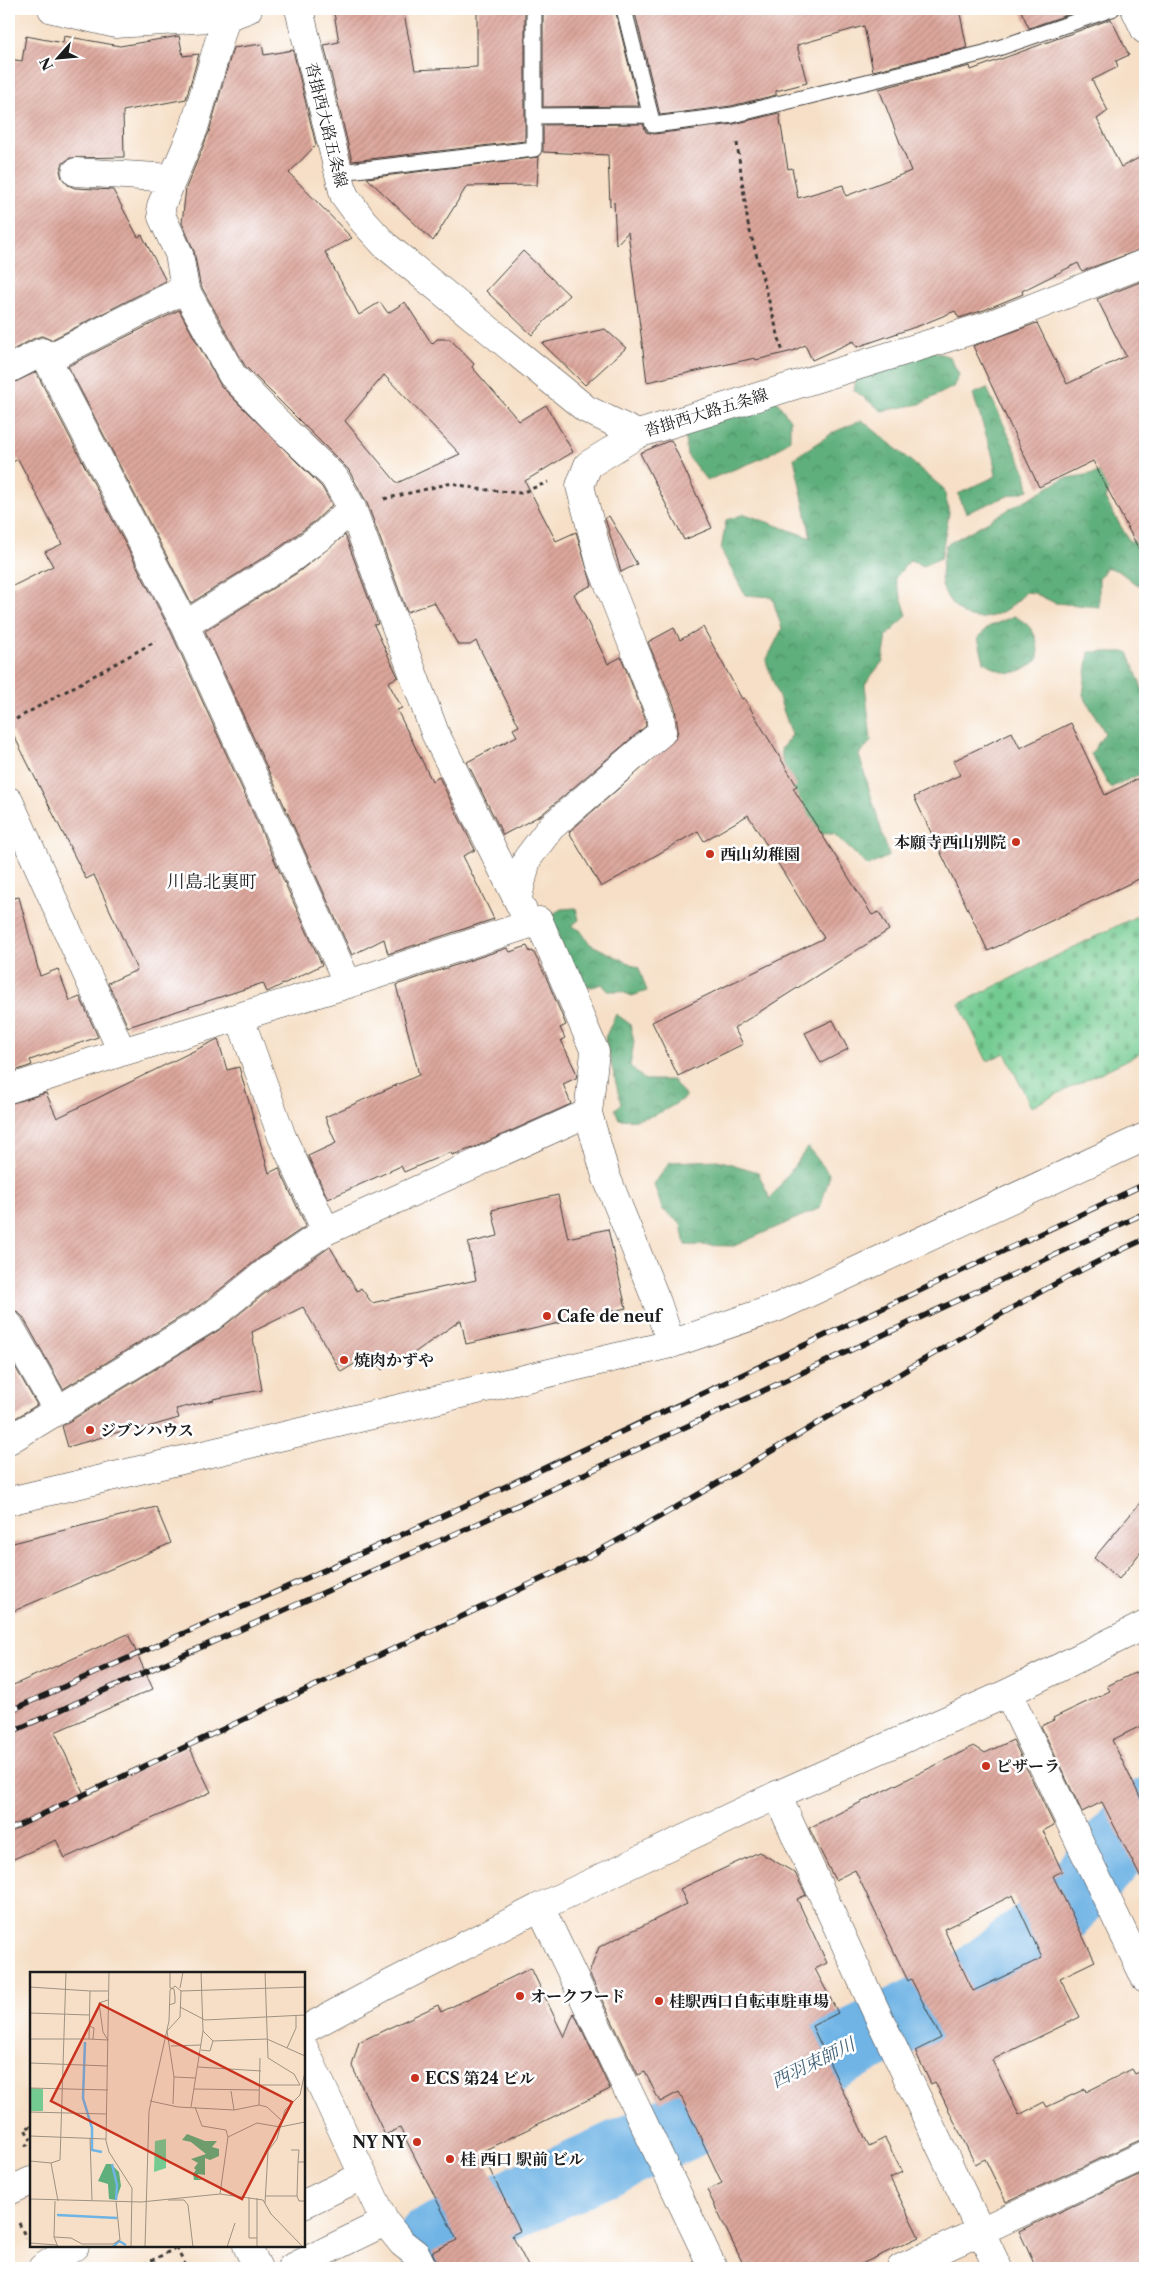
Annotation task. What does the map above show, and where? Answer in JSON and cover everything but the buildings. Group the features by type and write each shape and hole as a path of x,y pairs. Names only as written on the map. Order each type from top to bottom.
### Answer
{"street":[{"path":"52,9 115,24 237,13 194,128 161,206 162,217 179,254 185,289 232,375 334,477 352,508 435,733 518,897 529,923"},
{"name":"沓掛西大路五条線","path":"299,9 340,172 344,195 363,221 385,245 586,409 638,434 989,325 1145,263"},
{"path":"1135,9 1145,30"},
{"path":"76,172 172,178"},
{"path":"47,359 185,289"},
{"path":"9,369 42,352 47,359 185,625 348,984"},
{"path":"518,897 527,859 551,827 662,732 660,714 600,562 580,486 588,465 638,434"},
{"path":"185,625 289,560 324,534 352,508"},
{"path":"9,801 122,1052"},
{"path":"9,1089 122,1052 348,984 539,921 595,1052 588,1113 606,1176 657,1302 671,1344"},
{"path":"240,1018 282,1137 326,1231"},
{"path":"9,1440 211,1317 269,1270 326,1231 588,1113"},
{"path":"9,1501 671,1344 776,1308 1145,1138"},
{"path":"9,1326 58,1410"},
{"path":"305,2029 540,1908 777,1795 1008,1693 1145,1625"},
{"path":"1008,1693 1145,1978"},
{"path":"777,1795 874,2007 998,2268"},
{"path":"540,1908 713,2268"},
{"path":"305,2050 384,2222 402,2243 416,2254 423,2268"},
{"path":"901,2268 1145,2155"},
{"path":"305,2204 362,2176"},
{"path":"9,2191 30,2181"},
{"path":"291,2268 384,2222"},
{"path":"42,2268 74,2247"},
{"path":"248,2247 258,2268"}],"lane":[{"path":"340,172 534,149 534,9"},
{"path":"624,9 653,125 733,115 984,53 1112,9"},
{"path":"535,116 650,115"}],"path":[{"path":"733,115 748,224 792,386"},
{"path":"352,508 452,483 478,489 521,493 588,465"},
{"path":"9,723 185,625"},
{"path":"30,2126 25,2129 30,2138"},
{"path":"137,2268 176,2248 186,2267 181,2268"}],"green space":[{"path":"926,349 950,357 959,375 953,387 920,404 882,411 854,390 856,379"},
{"path":"987,388 1026,473 1029,490 1008,496 966,513 958,494 996,476 993,457 973,394"},
{"path":"776,400 790,420 790,439 771,453 707,481 687,455 684,430"},
{"path":"862,420 944,489 949,513 941,558 923,566 910,560 895,578 907,615 887,636 883,661 865,684 871,741 859,755 889,856 868,866 834,834 802,833 788,803 781,749 792,735 766,661 782,629 772,597 745,595 721,550 726,520 745,514 811,538 794,458 834,432"},
{"path":"1107,471 1112,481 1105,499 1130,542 1145,536 1145,586 1135,583 1118,571 1106,568 1099,579 1099,607 1055,603 1034,593 1026,592 1004,611 993,616 981,618 970,617 960,612 951,602 943,588 941,578 946,545 1063,479"},
{"path":"1014,616 1026,624 1034,634 1038,660 1018,672 1012,673 999,670 984,662 978,638 988,627"},
{"path":"1089,652 1128,652 1145,696 1145,772 1110,788 1091,754 1105,733 1083,695"},
{"path":"576,908 579,920 571,926 580,930 590,944 639,968 647,991 632,996 620,991 608,991 602,984 592,987 574,982 551,927 553,914 561,909"},
{"path":"1145,912 1145,1051 1031,1107 1005,1053 987,1061 959,1004"},
{"path":"616,1014 630,1024 634,1042 630,1066 645,1080 673,1080 686,1097 654,1115 638,1119 619,1119 615,1109 621,1104 605,1038"},
{"path":"808,1147 830,1175 820,1208 734,1246 685,1245 681,1224 662,1209 654,1184 670,1162 718,1160 758,1172 770,1199"}],"waterway":[{"name":"西羽束師川","path":"431,2241 704,2116 964,1990 1044,1928 1145,1814"}],"railway":[{"path":"9,1711 293,1585 462,1507 1145,1184"},
{"path":"9,1733 477,1524 1145,1213"},
{"path":"9,1830 586,1558 706,1490 1022,1302 1083,1269 1145,1239"}],"place":[{"name":"本願寺西山別院","path":"1016,842"},
{"name":"西山幼稚園","path":"710,854"},
{"name":"Cafe de neuf","path":"547,1316"},
{"name":"焼肉かずや","path":"344,1360"},
{"name":"ジブンハウス","path":"90,1430"},
{"name":"ピザーラ","path":"986,1766"},
{"name":"オークフード","path":"520,1996"},
{"name":"桂駅西口自転車駐車場","path":"659,2001"},
{"name":"ECS 第24 ビル","path":"415,2078"},
{"name":"NY NY","path":"417,2142"},
{"name":"桂 西口 駅前 ビル","path":"450,2159"}],"district":[{"name":"川島北裏町","path":"212,882"}]}
